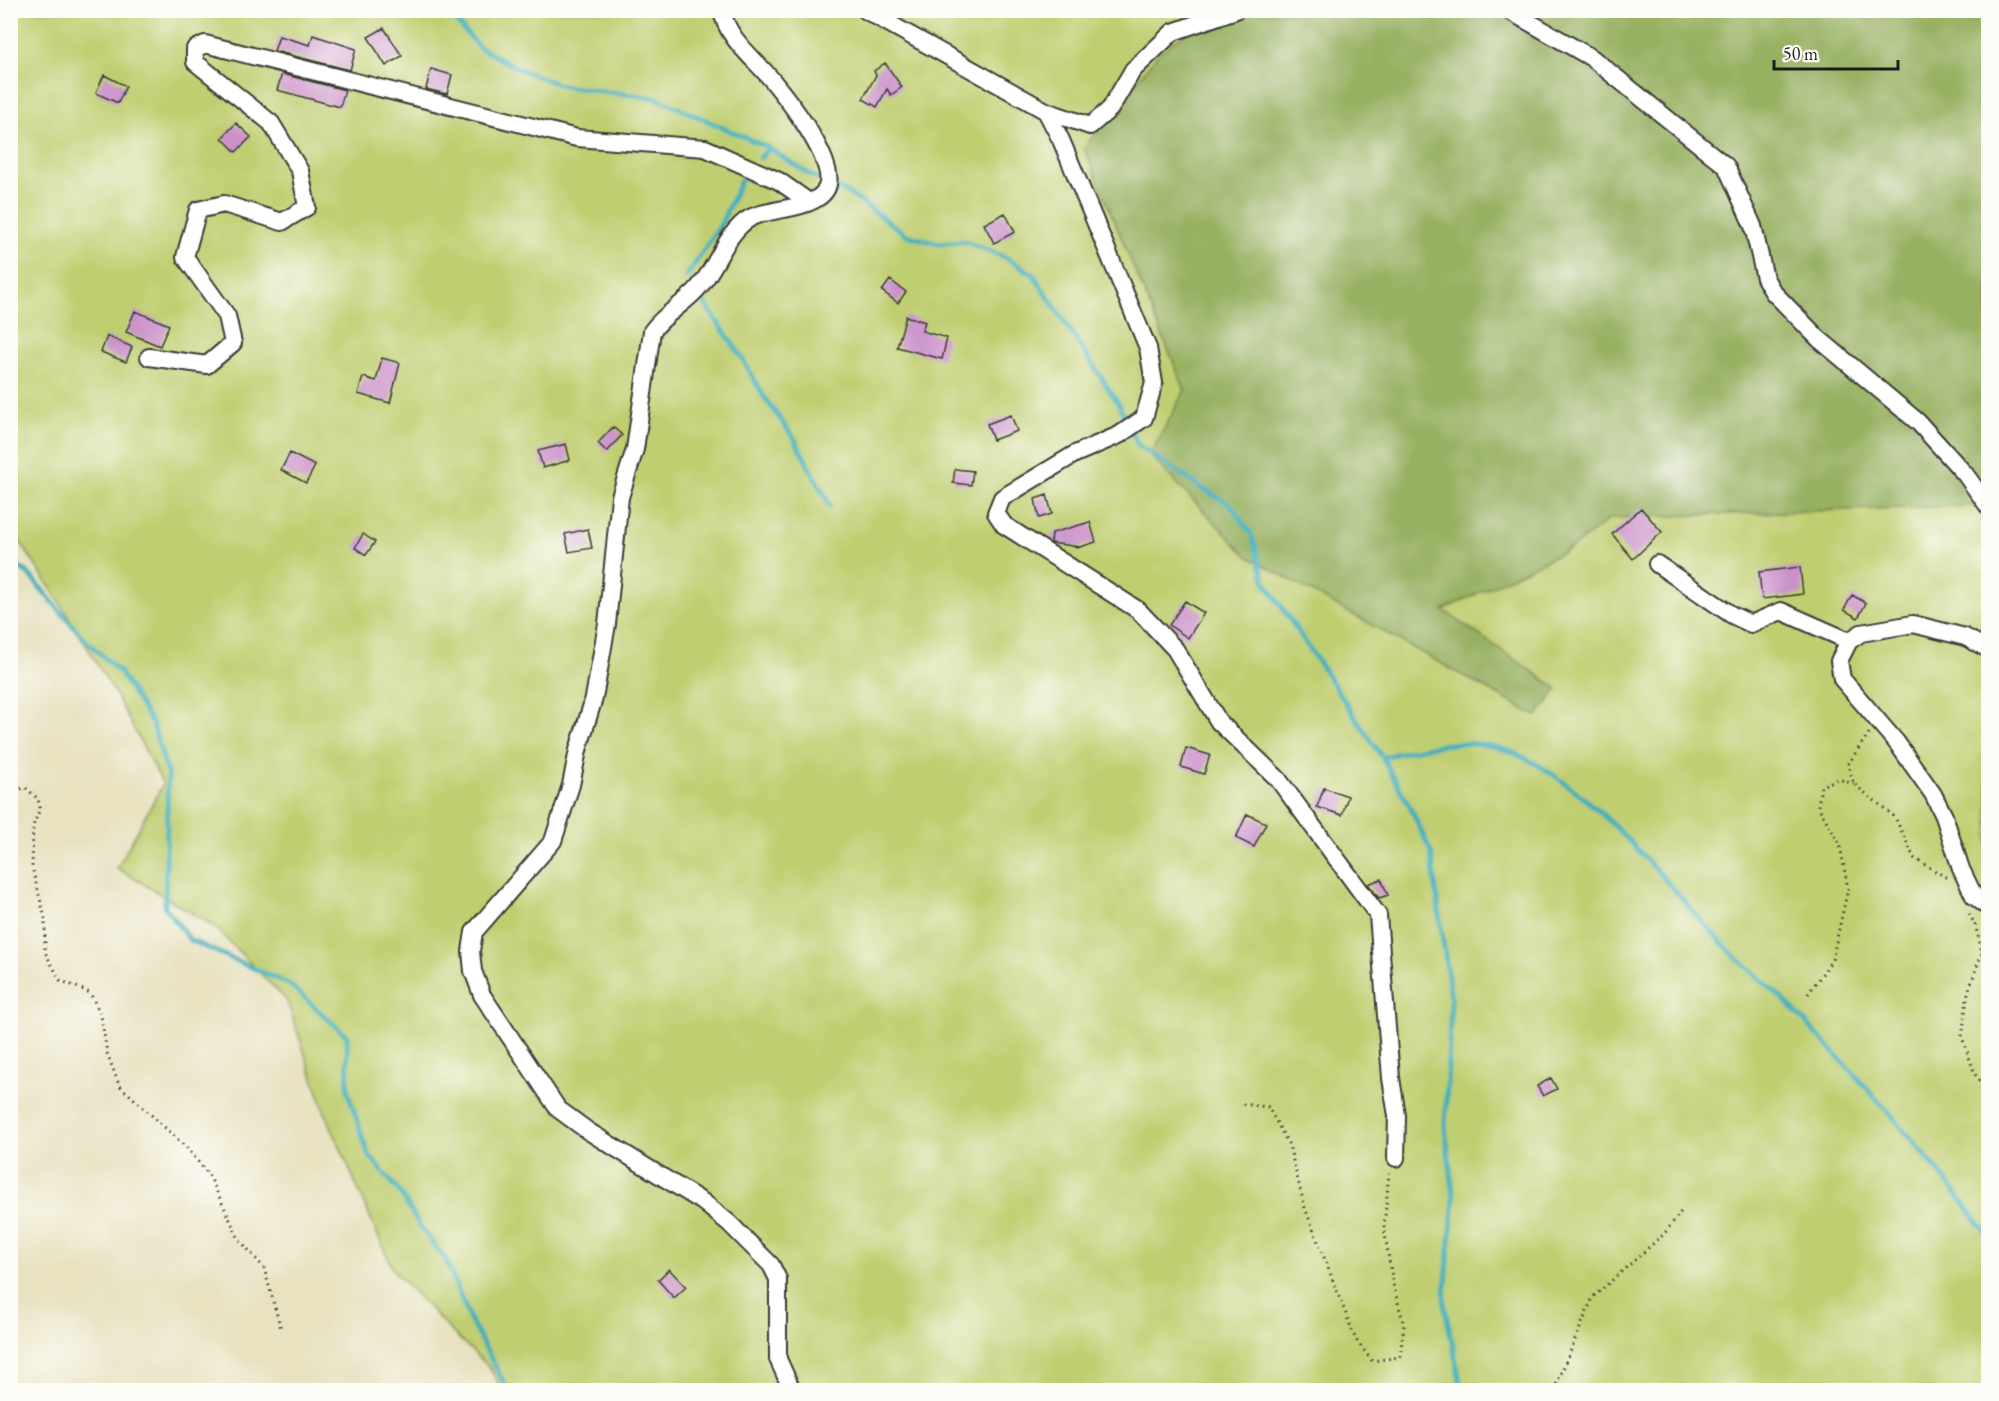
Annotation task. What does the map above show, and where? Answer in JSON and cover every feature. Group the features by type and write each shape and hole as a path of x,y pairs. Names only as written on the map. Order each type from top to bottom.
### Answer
{"street":[{"path":"722,10 732,34 773,81 825,161 829,183 825,193 816,200 755,216 738,227 699,288 661,319 652,331 648,345 635,450 620,497 607,624 596,687 571,785 553,841 474,932 471,951 473,971 482,995 558,1109 588,1131 703,1202 729,1223 771,1264 778,1279 778,1359 792,1390"},
{"path":"865,10 1046,111 1090,126 1110,109 1133,70 1173,33 1236,10"},
{"path":"1508,10 1592,58 1726,166 1753,226 1765,278 1773,292 1820,339 1918,422 1965,474 1989,506"},
{"path":"149,357 207,365 233,343 227,316 185,257 198,210 224,204 282,222 307,207 300,171 271,123 195,62 195,49 205,44 577,138 705,148 779,181 809,202"},
{"path":"1046,111 1061,140 1148,348 1154,383 1144,418 1119,435 1075,454 1002,498 996,513 1004,525 1138,610 1174,649 1220,722 1278,779 1378,915 1391,1078 1397,1116 1396,1158"},
{"path":"1657,564 1732,615 1751,624 1781,611 1849,640"},
{"path":"1989,649 1965,637 1913,624 1875,629 1849,640 1839,661 1842,679 1878,720 1934,794 1944,816 1961,869 1974,896 1989,907"}],"path":[{"path":"1854,784 1848,764 1878,720"},
{"path":"1808,994 1832,960 1848,889 1840,845 1818,806 1821,786 1838,779 1854,784 1896,817 1914,858 1945,876 1951,886"},
{"path":"10,794 24,787 38,799 40,809 33,826 32,867 45,918 45,952 60,980 90,993 101,1015 107,1053 119,1085 187,1148 209,1175 239,1239 264,1268 281,1329"},
{"path":"1963,905 1976,924 1982,952 1968,992 1962,1037 1975,1074 1989,1093"},
{"path":"1243,1104 1268,1107 1289,1145 1305,1208 1324,1260 1356,1340 1372,1361 1400,1357 1404,1325 1393,1284 1384,1228 1387,1179 1396,1158"},
{"path":"1554,1390 1593,1297 1664,1234 1683,1209"}],"green space":[{"path":"10,11 1988,11 1988,1390 502,1390 489,1367 393,1270 324,1110 287,1001 215,927 117,868 163,784 113,690 61,604 11,528"},
{"path":"1257,11 1988,11 1988,505 1611,518 1573,547 1443,610 1558,689 1536,716 1247,556 1150,455 1185,390 1084,148 1158,54 1191,28"}],"building":[{"path":"384,28 402,56 386,66 368,37"},
{"path":"313,35 356,49 350,70 274,51 279,36 310,45"},
{"path":"885,63 902,87 891,95 887,89 877,107 863,99 876,75 874,71"},
{"path":"431,69 452,75 447,94 426,89"},
{"path":"282,74 345,90 340,107 277,90"},
{"path":"104,75 126,86 118,103 96,93"},
{"path":"236,123 251,137 236,152 222,138"},
{"path":"1005,213 1015,232 994,243 984,224"},
{"path":"890,280 906,292 898,303 882,291"},
{"path":"135,311 169,325 160,346 126,332"},
{"path":"906,316 925,322 922,331 947,338 942,359 897,347"},
{"path":"107,336 132,347 126,362 101,352"},
{"path":"382,358 400,363 390,403 358,394 363,377 376,381"},
{"path":"1011,415 1017,431 993,440 987,424"},
{"path":"613,427 622,435 607,452 598,443"},
{"path":"566,444 570,460 543,468 538,451"},
{"path":"290,453 315,466 306,483 281,470"},
{"path":"955,469 973,471 971,485 953,483"},
{"path":"1047,495 1052,514 1039,518 1035,499"},
{"path":"1641,508 1662,532 1633,559 1612,534"},
{"path":"1090,522 1096,542 1080,547 1051,543 1052,533"},
{"path":"588,529 592,548 569,552 565,534"},
{"path":"363,534 375,542 366,555 355,548"},
{"path":"1800,567 1803,594 1762,599 1759,572"},
{"path":"1852,595 1866,603 1858,618 1844,610"},
{"path":"1185,601 1204,613 1188,638 1169,625"},
{"path":"1186,748 1210,755 1204,774 1181,767"},
{"path":"1324,788 1348,796 1342,815 1317,807"},
{"path":"1247,814 1266,823 1254,847 1236,838"},
{"path":"1381,879 1388,895 1379,898 1368,884"},
{"path":"1551,1078 1557,1089 1543,1096 1537,1086"},
{"path":"669,1269 686,1287 674,1298 658,1280"}],"waterway":[{"path":"446,10 480,48 521,70 563,86 656,98 769,148 812,176 848,193 907,235 939,244 964,241 1005,257 1033,274 1118,403 1138,445 1203,489 1230,504 1252,535 1265,582 1382,757 1410,807 1431,852 1451,1000 1445,1127 1454,1199 1444,1303 1462,1390"},
{"path":"760,158 769,148"},
{"path":"686,277 720,226 742,178"},
{"path":"704,302 741,356 764,397 794,438 830,506"},
{"path":"10,562 27,572 85,640 119,671 153,725 168,775 165,907 190,940 289,984 347,1036 348,1092 368,1154 399,1191 421,1228 446,1260 470,1320 508,1390"},
{"path":"1382,757 1435,746 1488,745 1523,757 1552,774 1579,794 1632,843 1727,948 1787,1003 1840,1059 1917,1145 1988,1236"}]}
